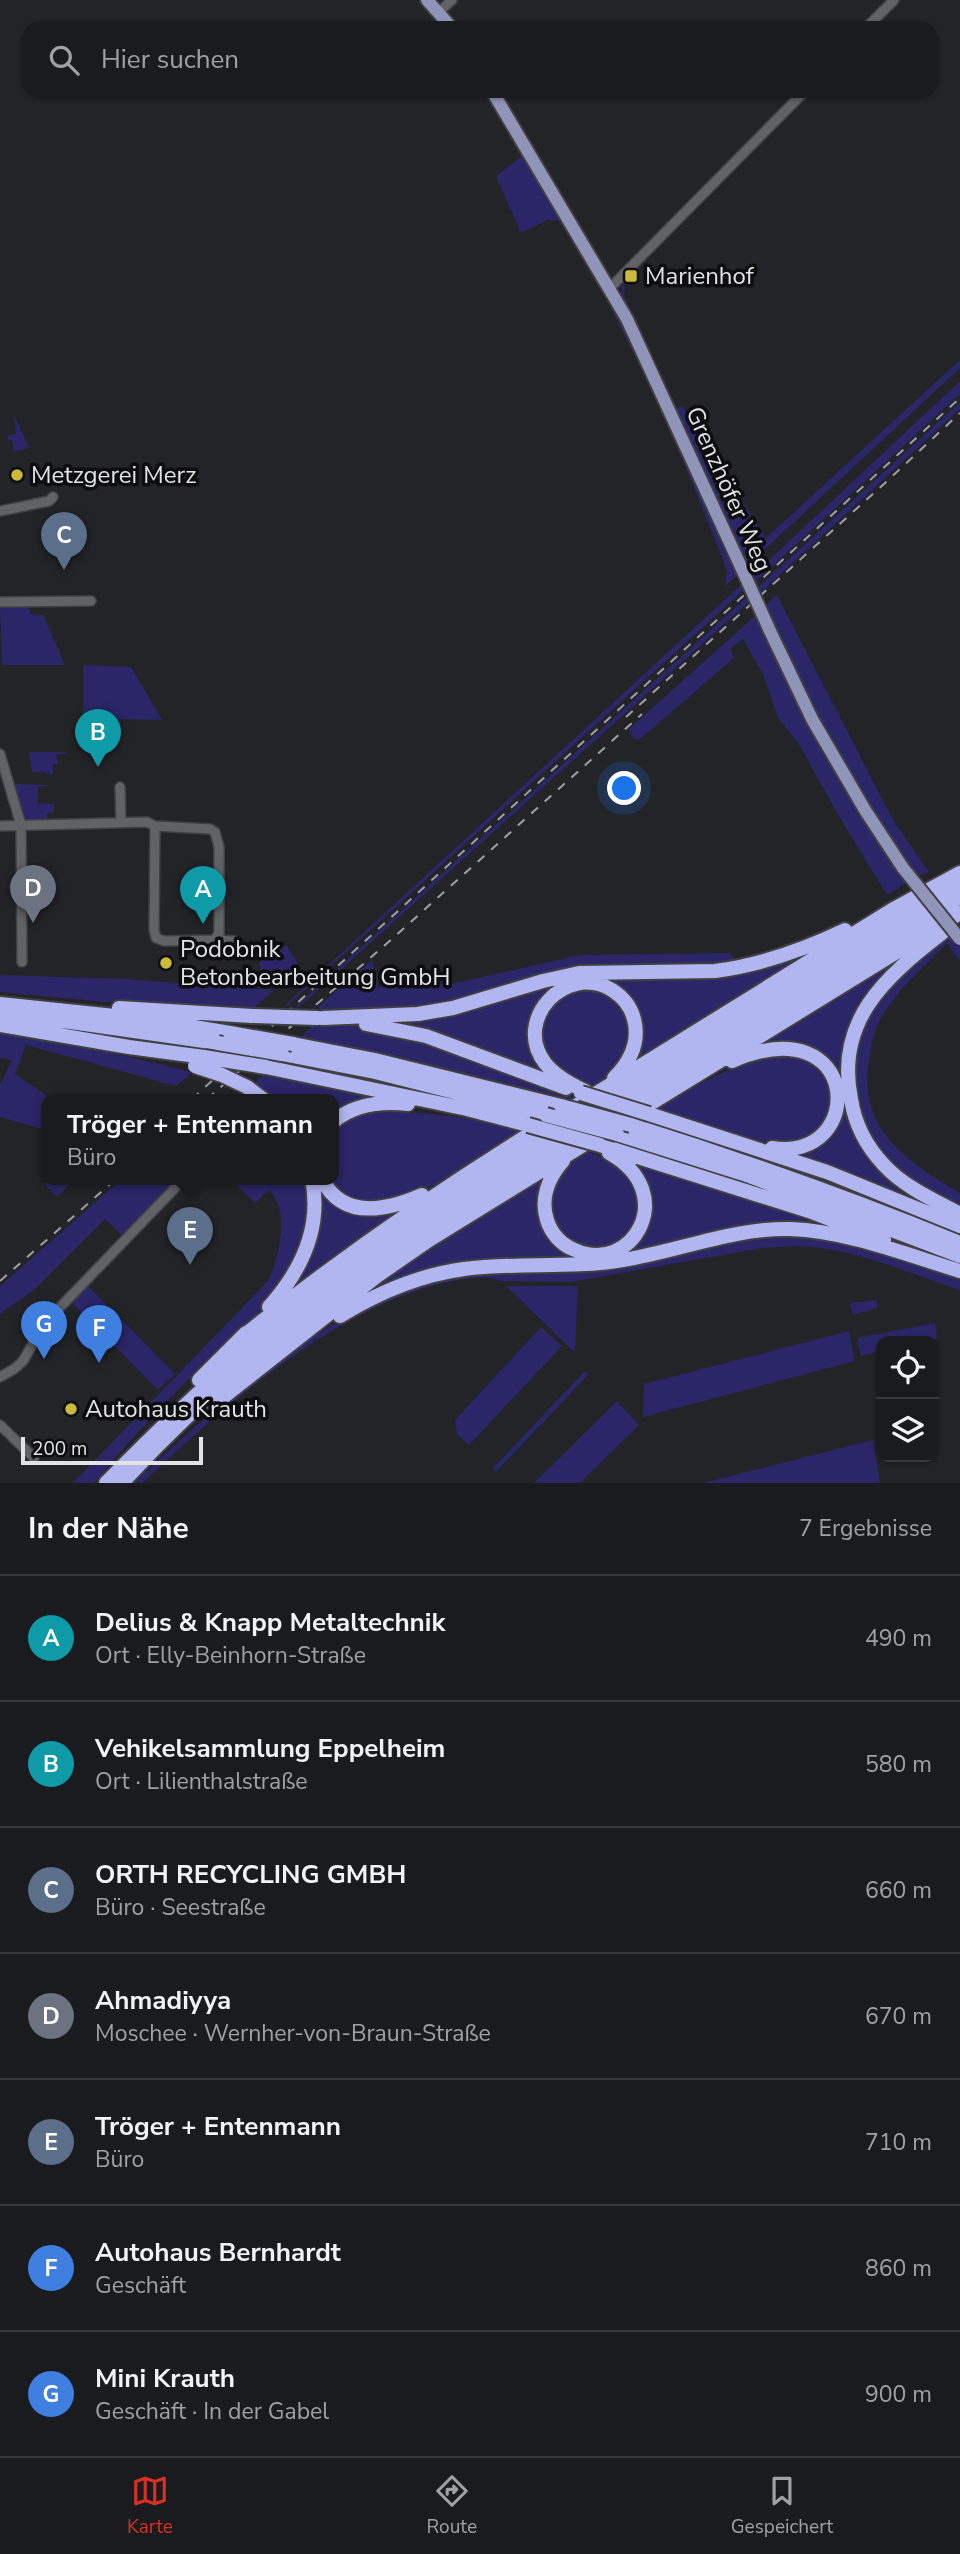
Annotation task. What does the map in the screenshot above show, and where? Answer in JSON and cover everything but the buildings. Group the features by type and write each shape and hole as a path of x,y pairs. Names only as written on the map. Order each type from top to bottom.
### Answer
{"highway":[{"path":"241,1339 326,1270 456,1180 892,910 960,873"},
{"path":"106,1483 258,1339 387,1242 530,1150 960,884"},
{"path":"122,1483 167,1437 266,1348 423,1230 960,897"},
{"path":"41,1008 57,1004 321,1018 418,1014 453,1008 579,973 715,971 738,968 790,954 892,910"},
{"path":"167,1437 180,1433 377,1276 429,1240 578,1145 960,912"},
{"path":"960,919 884,982 871,999 852,1038 847,1073 856,1122 873,1153 900,1180 960,1214"},
{"path":"588,982 610,989 624,999 633,1014 636,1031 634,1048 625,1067 591,1094 564,1080 547,1065 537,1049 535,1029 539,1013 549,997 569,985 588,982"},
{"path":"0,1004 153,1020 293,1044 375,1060 561,1105 631,1125 831,1192 960,1243"},
{"path":"0,1015 71,1022 282,1054 374,1072 546,1115 756,1178 960,1256"},
{"path":"321,1018 388,1026 426,1035 649,1114 827,1172 960,1226"},
{"path":"0,1025 199,1061 267,1067 467,1109 528,1125 578,1145 597,1146 809,1211 960,1270"},
{"path":"683,1083 748,1055 770,1049 789,1048 804,1051 828,1068 835,1082 838,1104 830,1126 814,1142 801,1148 786,1150 730,1140"},
{"path":"199,1061 256,1094"},
{"path":"339,1118 349,1111 377,1102 467,1109"},
{"path":"578,1145 559,1166 548,1185 544,1200 545,1215 551,1229 565,1245 578,1252 600,1254 615,1251 633,1238 643,1218 646,1203 643,1189 632,1169 597,1146"},
{"path":"326,1185 341,1202 366,1209 397,1205 456,1180"},
{"path":"136,1452 173,1407 241,1339 281,1293 301,1262 313,1227 312,1185"},
{"path":"291,1345 362,1303 419,1279 467,1269 595,1265 627,1260 711,1238 761,1230 792,1229 855,1240 960,1270"}],"main road":[{"path":"426,0 446,21"},
{"name":"Grenzhöfer Weg","path":"496,98 610,288 656,376 770,631 813,719 865,810 903,868 960,939"}],"street":[{"path":"439,12 452,0"},
{"path":"873,21 894,0"},
{"path":"610,288 798,98"},
{"path":"0,511 49,501 53,497"},
{"path":"0,601 91,601"},
{"path":"0,754 21,825 22,962"},
{"path":"120,787 121,822"},
{"path":"0,826 148,822 155,826 210,829 215,832 219,841 219,928 218,938 214,940"},
{"path":"155,826 156,938 164,941 233,940"},
{"path":"0,1377 23,1361 44,1324 177,1185"},
{"path":"0,1425 34,1458"}],"shaded area":[{"path":"522,156 529,158 567,221 547,220 521,233 496,176"},
{"path":"622,285 625,286 624,296 677,409 682,406 766,538 960,360 960,368 747,566 621,298"},
{"path":"606,287 741,572 725,586 727,571 722,557 665,416 602,290"},
{"path":"960,381 960,394 754,583 750,578"},
{"path":"960,402 960,409 758,595 756,589"},
{"path":"14,415 29,448 14,452 12,440 8,440 8,435 16,434"},
{"path":"743,583 746,588 284,1006"},
{"path":"749,595 751,600 299,1007 295,1007"},
{"path":"777,595 893,820 929,872 919,875 887,895 798,743 778,718 763,674 743,639 730,649 734,658 639,740 633,738 629,729 757,614 828,742 766,605"},
{"path":"29,605 30,614 43,615 65,665 2,665 0,606"},
{"path":"83,665 131,667 162,720 83,718"},
{"path":"29,752 67,754 56,754 58,764 53,764 53,774 46,774 32,772"},
{"path":"12,784 51,785 38,787 38,803 54,804 54,813 47,813 47,821 28,821 23,818"},
{"path":"948,933 960,946 960,961 947,943 894,999 878,1025 872,1043 868,1090 872,1110 893,1144 924,1170 960,1193 960,1211 917,1186 881,1154 862,1122 852,1082 855,1045 881,993"},
{"path":"830,941 628,1069 628,1051 617,1070 595,1088 553,1076 438,1033 391,1021 324,1012 318,1007 372,960 378,987 456,983 580,955 730,953 743,971"},
{"path":"261,946 287,946 299,966 297,974 283,984 259,981"},
{"path":"895,957 849,1032 859,1138 936,1209 787,1154 784,1146 723,1132 653,1108 741,1063 739,1054"},
{"path":"0,975 124,979 274,990 251,1011 117,1003 0,992"},
{"path":"316,1022 358,1023 400,1032 577,1095 570,1099 395,1056 300,1038"},
{"path":"0,1032 54,1039 192,1072 176,1086 26,1045 15,1074 44,1094 41,1094 41,1129 0,1117 0,1085 12,1060 0,1058"},
{"path":"266,1073 391,1098 347,1108 458,1117 523,1132 434,1185 401,1199 409,1205 288,1294 306,1262 314,1185 339,1185 339,1094 264,1094 252,1085"},
{"path":"587,1151 619,1164 633,1161 847,1231 813,1227 612,1258 486,1262 361,1298 417,1257 552,1170 551,1201 564,1172"},
{"path":"46,1185 69,1185 57,1197"},
{"path":"115,1185 173,1185 123,1236 105,1219 35,1289 0,1314 0,1286"},
{"path":"237,1185 307,1185 306,1230 299,1254 287,1277 259,1312 175,1393 94,1483 73,1483 268,1281 279,1247 280,1210 269,1190 255,1203"},
{"path":"794,1234 829,1238 960,1276 960,1290 856,1255 799,1246 762,1248 571,1282 501,1281 482,1277 448,1282 406,1295 364,1313 323,1336 246,1392 142,1483 134,1483 204,1419 286,1355 330,1326 375,1302 420,1284 483,1272 598,1270 725,1241"},
{"path":"88,1286 175,1374 158,1390 71,1302"},
{"path":"506,1286 578,1286 575,1353"},
{"path":"877,1300 877,1308 853,1315 850,1303"},
{"path":"935,1323 937,1336 876,1336 876,1352 861,1356 857,1338"},
{"path":"541,1327 562,1346 469,1445 457,1434 455,1420"},
{"path":"849,1331 855,1361 643,1417 644,1384"},
{"path":"585,1371 588,1375 496,1472 493,1468"},
{"path":"617,1401 639,1425 580,1483 534,1483"},
{"path":"873,1440 880,1483 703,1483"}],"railway":[{"path":"197,1094 960,398"},
{"path":"626,717 960,413"},
{"path":"213,1094 384,946 642,714"},
{"path":"0,1281 109,1185"}],"place":[{"name":"Marienhof","path":"631,276"},
{"name":"Metzgerei Merz","path":"17,475"},
{"name":"ORTH RECYCLING GMBH","path":"64,570"},
{"name":"Vehikelsammlung Eppelheim","path":"98,767"},
{"name":"Ahmadiyya","path":"33,923"},
{"name":"Delius & Knapp Metaltechnik","path":"203,924"},
{"name":"Podobnik Betonbearbeitung GmbH","path":"166,963"},
{"name":"Tröger + Entenmann","path":"190,1265"},
{"name":"Mini Krauth","path":"44,1359"},
{"name":"Autohaus Bernhardt","path":"99,1363"},
{"name":"Autohaus Krauth","path":"71,1409"}]}
